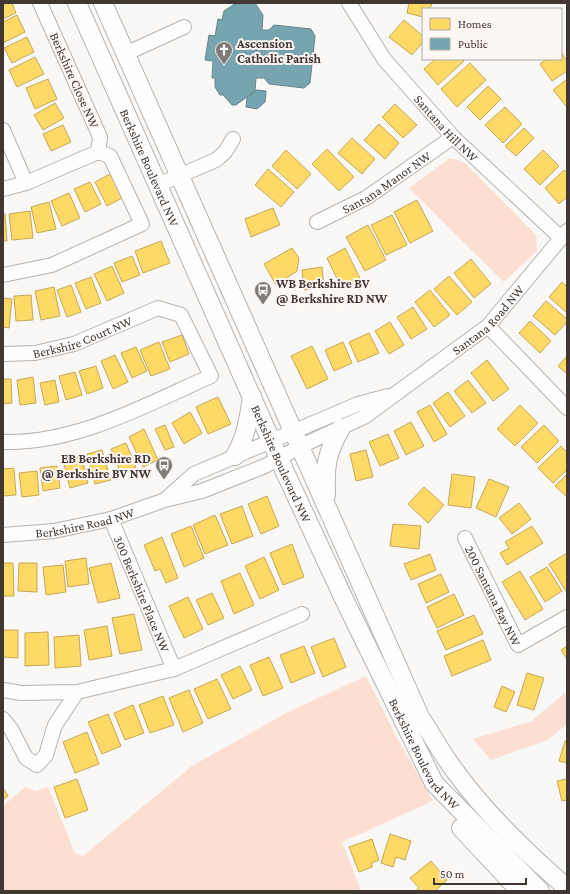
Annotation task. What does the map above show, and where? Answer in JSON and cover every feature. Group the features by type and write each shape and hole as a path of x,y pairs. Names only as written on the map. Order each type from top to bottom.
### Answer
{"main road":[{"name":"Berkshire Boulevard NW","path":"77,3 279,459 344,599 434,783 540,891"},
{"name":"Berkshire Boulevard NW","path":"103,3 179,176 302,446 420,717 454,770 479,802 517,843 567,888"},
{"path":"235,456 241,447 247,427 252,396"},
{"path":"327,504 325,472 328,452 341,428"},
{"path":"434,783 452,818 520,891"},
{"path":"550,873 567,881"}],"street":[{"name":"Berkshire Close NW","path":"40,3 100,137 98,152"},
{"name":"Santana Hill NW","path":"349,3 384,59 453,137 564,235"},
{"path":"125,54 184,27"},
{"path":"3,130 26,183"},
{"name":"Santana Manor NW","path":"317,222 366,198 453,137"},
{"path":"158,186 216,160 225,152 233,139"},
{"path":"3,189 26,183 98,152 110,156 142,224 52,265 3,275"},
{"name":"Santana Road NW","path":"302,446 364,417 488,326 564,235"},
{"name":"Berkshire Court NW","path":"3,354 35,353 74,344 158,308 181,316 211,376 103,423 59,436 21,442 3,442"},
{"path":"488,326 567,408"},
{"name":"Santana Road NW","path":"294,430 358,404 396,395"},
{"name":"Berkshire Road NW","path":"165,500 194,474 294,430"},
{"name":"Berkshire Road NW","path":"3,535 54,531 110,519 165,500 202,491 265,466 302,446"},
{"name":"300 Berkshire Place NW","path":"110,519 174,668"},
{"name":"200 Santana Bay NW","path":"465,538 518,646 567,617"},
{"name":"300 Berkshire Place NW","path":"3,690 21,693 76,692 174,668 302,614"},
{"path":"3,719 11,729 26,758 37,765 46,755 55,725 76,692"}],"shaded area":[{"path":"450,158 464,162 536,235 537,251 504,282 409,188"},
{"path":"366,676 396,736 433,801 342,842 360,888 358,891 3,891 3,806 25,787 35,791 48,787 75,853 83,856 192,766 288,712"},
{"path":"567,691 567,724 548,740 491,760 473,739 532,721"}],"building: Homes":[{"path":"12,3 16,13 3,19 3,5"},
{"path":"409,3 432,3 430,8 422,8 422,17 407,13"},
{"path":"17,15 25,32 3,43 3,22"},
{"path":"404,20 422,35 422,43 412,55 389,37"},
{"path":"27,37 34,52 12,63 4,48"},
{"path":"562,54 567,61 567,71 552,81 540,64 546,60 562,60"},
{"path":"35,57 44,74 17,87 9,70"},
{"path":"434,60 464,61 438,85 424,69"},
{"path":"470,63 486,80 457,107 441,89"},
{"path":"48,79 57,99 35,109 26,88"},
{"path":"567,79 567,105 566,106 553,90"},
{"path":"488,86 501,99 480,120 467,107"},
{"path":"55,103 64,118 43,130 34,115"},
{"path":"395,104 417,125 403,138 382,117"},
{"path":"505,107 522,124 503,143 485,125"},
{"path":"379,124 399,143 385,159 364,140"},
{"path":"63,125 71,142 51,151 43,134"},
{"path":"524,128 534,138 516,156 505,146"},
{"path":"352,138 375,159 362,174 338,153"},
{"path":"327,149 354,177 339,191 312,164"},
{"path":"286,150 311,174 297,189 272,166"},
{"path":"543,150 559,166 540,185 524,169"},
{"path":"268,169 294,192 281,207 255,185"},
{"path":"564,170 567,173 567,197 559,204 545,188"},
{"path":"112,173 124,197 107,206 95,182"},
{"path":"90,182 101,204 85,212 74,189"},
{"path":"69,193 80,218 62,226 51,201"},
{"path":"417,200 433,231 410,243 394,212"},
{"path":"49,202 56,229 37,233 31,207"},
{"path":"273,208 280,225 251,237 245,219"},
{"path":"30,211 33,238 12,240 9,214"},
{"path":"3,214 5,214 7,241 3,241"},
{"path":"392,215 407,245 386,255 371,225"},
{"path":"368,225 386,260 365,271 346,237"},
{"path":"161,241 170,263 143,273 135,251"},
{"path":"292,248 299,258 297,271 276,285 264,264"},
{"path":"345,248 360,278 341,287 327,258"},
{"path":"132,256 140,275 122,282 114,263"},
{"path":"471,259 491,284 474,298 454,273"},
{"path":"112,266 124,293 107,301 94,274"},
{"path":"322,267 324,288 304,290 302,270"},
{"path":"449,276 472,302 457,315 434,289"},
{"path":"91,277 101,303 86,309 75,283"},
{"path":"562,282 567,287 567,313 549,297"},
{"path":"71,285 81,312 67,317 57,290"},
{"path":"54,287 60,316 41,320 35,291"},
{"path":"430,290 450,315 434,327 415,302"},
{"path":"31,295 33,320 16,321 14,296"},
{"path":"3,298 12,299 9,328 3,327"},
{"path":"546,301 567,319 567,322 555,335 533,316"},
{"path":"413,307 427,329 411,339 397,317"},
{"path":"530,321 551,341 540,353 519,333"},
{"path":"390,322 404,345 389,354 375,331"},
{"path":"369,333 379,353 358,362 349,342"},
{"path":"182,335 189,354 170,362 162,342"},
{"path":"159,342 170,369 151,376 140,350"},
{"path":"343,342 352,363 334,371 325,350"},
{"path":"312,346 328,379 307,389 291,356"},
{"path":"136,347 147,371 132,378 121,353"},
{"path":"115,355 128,382 113,389 101,361"},
{"path":"567,356 567,374 558,366"},
{"path":"487,360 509,389 493,401 471,373"},
{"path":"96,366 103,388 87,394 79,371"},
{"path":"75,372 82,395 66,400 59,376"},
{"path":"33,377 36,403 20,405 17,380"},
{"path":"3,379 11,379 12,403 3,404"},
{"path":"55,380 59,402 45,405 40,383"},
{"path":"468,380 486,403 472,413 454,391"},
{"path":"448,392 465,416 450,427 433,403"},
{"path":"218,397 231,424 208,434 196,407"},
{"path":"430,405 447,434 434,442 417,412"},
{"path":"520,405 538,423 515,446 497,429"},
{"path":"190,412 202,433 184,444 172,423"},
{"path":"411,422 424,446 406,455 394,431"},
{"path":"165,425 174,447 165,450 155,429"},
{"path":"544,425 559,441 537,463 521,447"},
{"path":"144,429 158,460 143,467 129,437"},
{"path":"388,434 399,458 380,466 369,442"},
{"path":"126,443 136,467 121,474 111,449"},
{"path":"561,446 567,452 567,470 553,483 538,468"},
{"path":"102,450 111,480 95,484 87,454"},
{"path":"366,450 373,477 356,481 350,454"},
{"path":"81,455 88,483 70,488 63,460"},
{"path":"57,466 60,488 43,491 40,468"},
{"path":"14,468 16,495 3,496 3,469"},
{"path":"37,471 39,495 22,497 19,473"},
{"path":"452,474 475,477 471,508 448,505"},
{"path":"567,474 567,497 555,486"},
{"path":"489,479 509,487 496,517 476,508"},
{"path":"424,487 444,505 428,523 408,504"},
{"path":"267,496 279,526 261,534 248,504"},
{"path":"519,503 531,519 512,534 499,518"},
{"path":"242,506 253,536 232,544 220,514"},
{"path":"215,515 228,545 205,554 193,525"},
{"path":"393,524 421,526 419,549 390,546"},
{"path":"191,526 204,558 184,567 171,534"},
{"path":"532,526 543,543 507,565 500,553 509,548 505,542"},
{"path":"162,537 178,578 166,583 160,569 155,571 144,545"},
{"path":"292,544 304,577 283,585 270,553"},
{"path":"567,553 567,593 549,564"},
{"path":"430,554 436,570 411,580 404,564"},
{"path":"264,557 279,590 260,599 245,566"},
{"path":"86,558 89,584 68,587 65,561"},
{"path":"3,563 13,563 14,596 3,596"},
{"path":"19,563 37,563 37,592 18,591"},
{"path":"111,563 120,598 98,603 89,568"},
{"path":"63,565 66,592 46,595 43,567"},
{"path":"547,567 562,591 545,602 530,577"},
{"path":"520,571 543,609 525,620 502,582"},
{"path":"240,573 254,605 234,614 221,581"},
{"path":"441,574 449,592 426,603 418,584"},
{"path":"212,593 224,618 208,625 196,600"},
{"path":"454,594 464,615 437,628 427,607"},
{"path":"188,597 203,629 184,638 169,606"},
{"path":"134,614 142,650 120,654 112,618"},
{"path":"474,615 483,634 446,650 437,631"},
{"path":"107,626 112,656 89,660 84,630"},
{"path":"3,630 18,630 18,658 3,657"},
{"path":"48,632 49,665 25,666 25,633"},
{"path":"79,635 81,666 55,668 54,637"},
{"path":"334,638 346,667 323,677 311,647"},
{"path":"483,640 491,660 452,676 444,656"},
{"path":"304,646 315,673 291,683 280,655"},
{"path":"567,646 567,659 561,650"},
{"path":"269,657 283,688 263,696 250,665"},
{"path":"240,666 252,690 233,699 221,675"},
{"path":"527,673 544,678 534,710 517,705"},
{"path":"217,679 231,709 208,719 194,689"},
{"path":"502,686 515,692 506,712 494,707"},
{"path":"189,690 203,723 183,732 169,698"},
{"path":"163,696 174,725 150,733 139,705"},
{"path":"133,705 144,733 125,740 114,713"},
{"path":"108,714 121,746 102,754 88,722"},
{"path":"87,732 99,764 75,773 63,742"},
{"path":"565,741 567,742 567,763 559,761"},
{"path":"77,779 88,810 65,818 54,787"},
{"path":"567,779 567,800 562,801 557,781"},
{"path":"3,788 8,796 3,800"},
{"path":"390,834 411,841 405,860 396,857 393,867 381,863"},
{"path":"372,839 379,860 372,863 372,867 359,872 349,847"},
{"path":"431,861 447,880 435,891 415,891 419,888 410,878"}],"building: Public":[{"path":"236,3 255,3 263,15 262,30 269,30 274,25 311,29 315,36 310,83 304,88 269,84 264,78 256,78 255,91 236,105 232,105 223,95 220,95 215,87 215,78 212,78 213,61 205,60 209,35 215,36 218,19 222,20 224,11"},
{"path":"257,90 266,91 265,102 257,109 246,107 247,98"}],"place":[{"name":"Ascension Catholic Parish","path":"224,65"},
{"name":"WB Berkshire BV @ Berkshire RD NW","path":"263,305"},
{"name":"EB Berkshire RD @ Berkshire BV NW","path":"164,480"}]}
